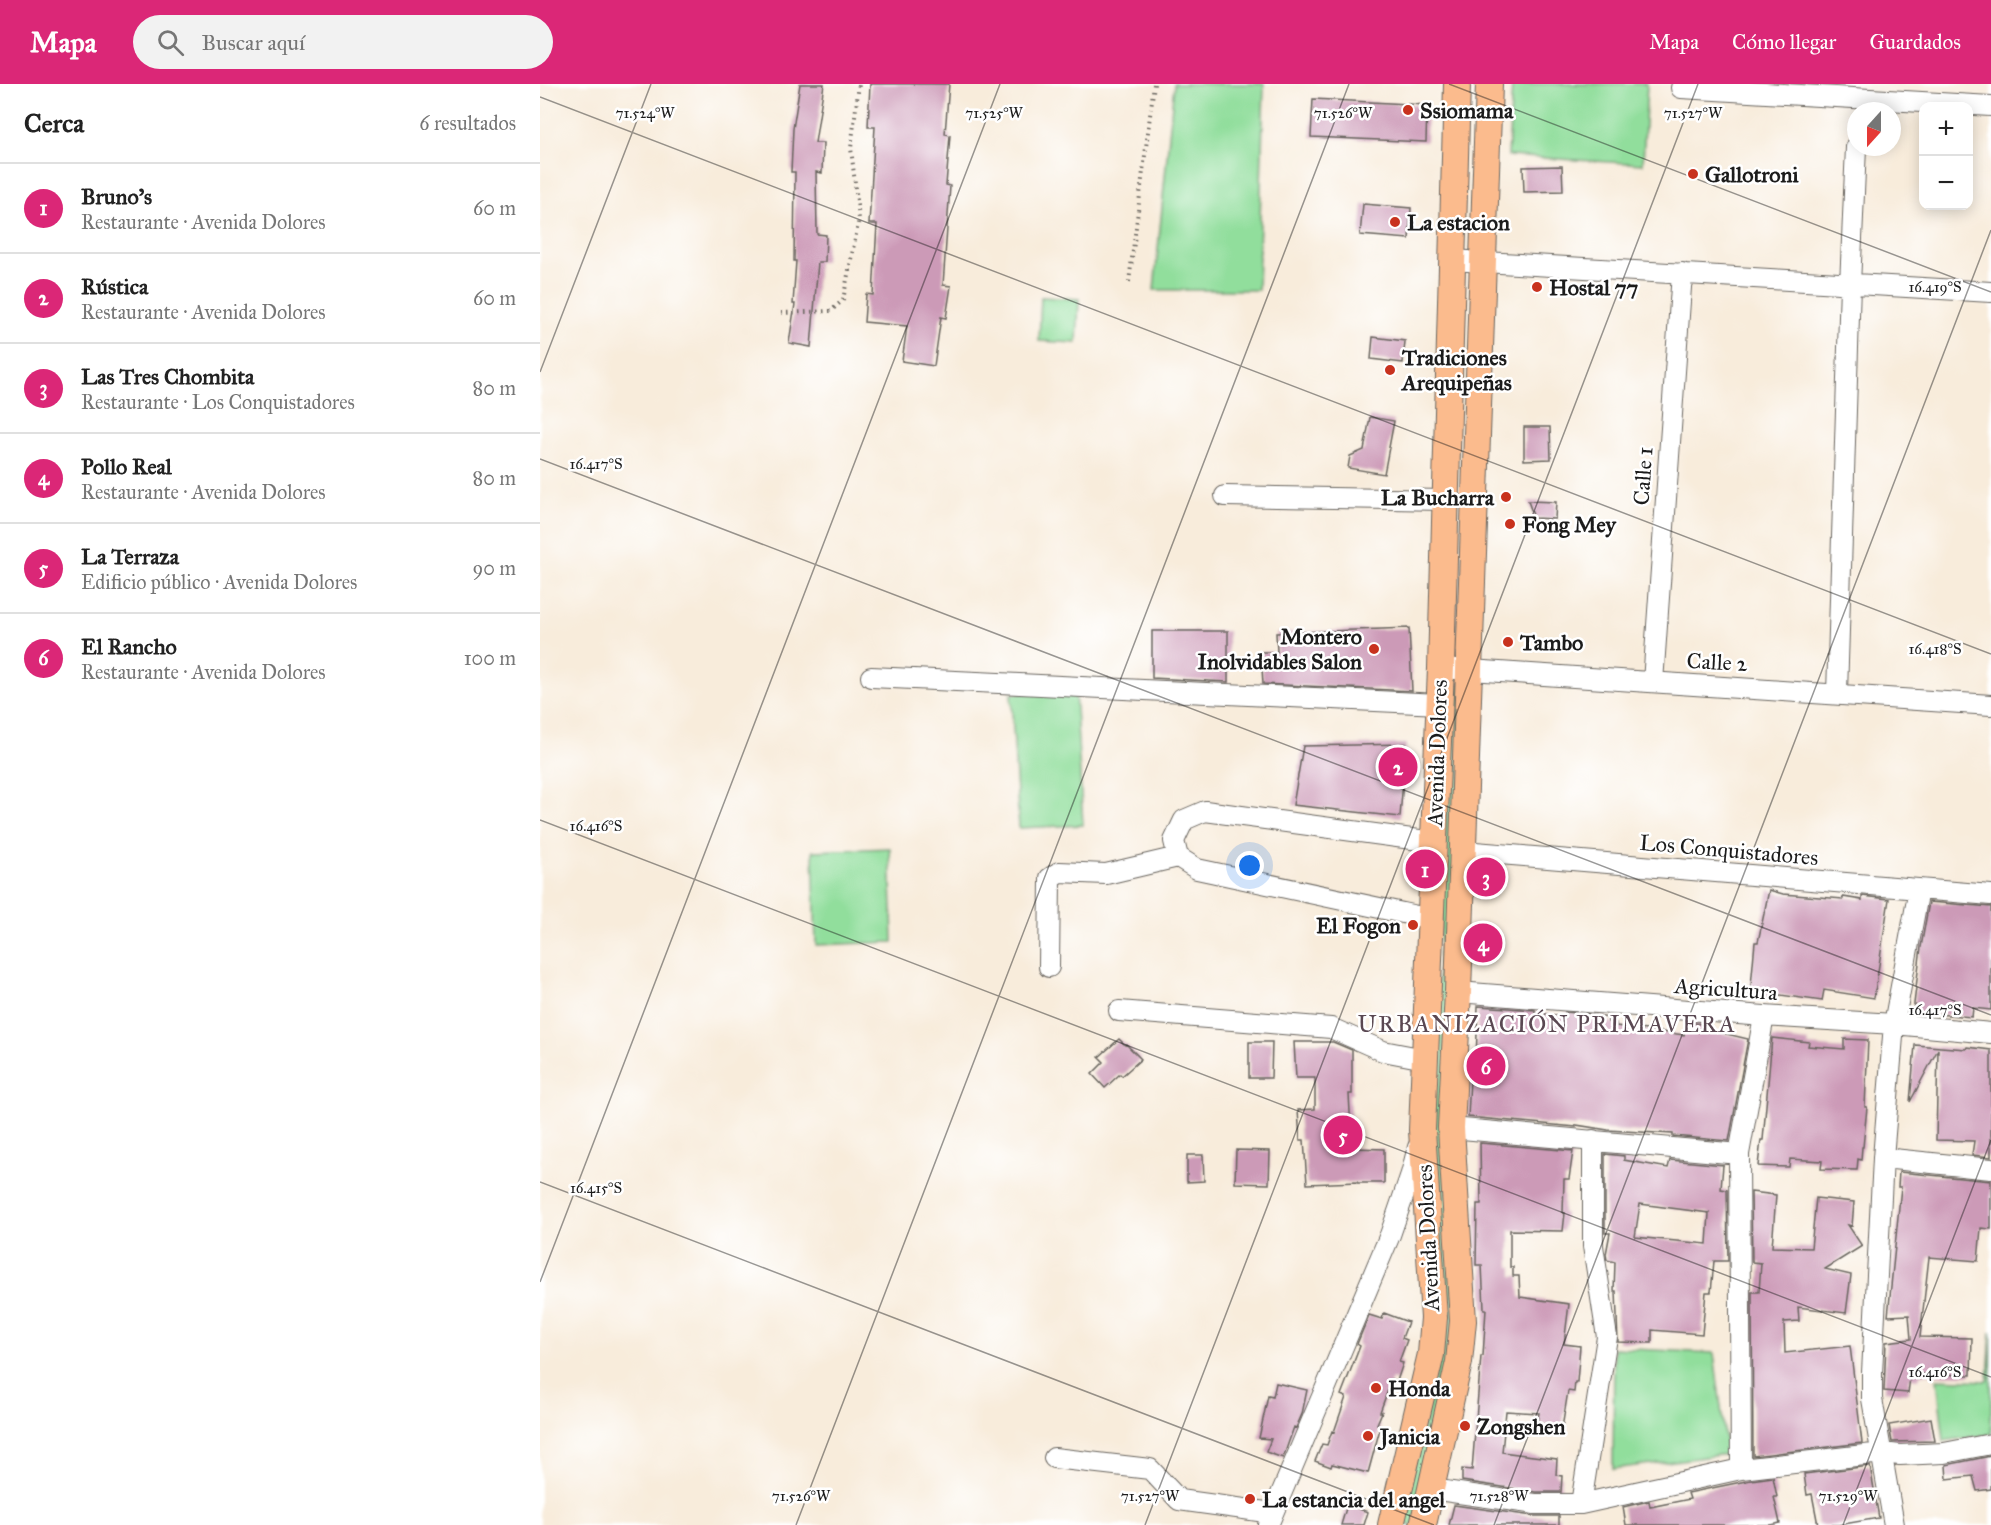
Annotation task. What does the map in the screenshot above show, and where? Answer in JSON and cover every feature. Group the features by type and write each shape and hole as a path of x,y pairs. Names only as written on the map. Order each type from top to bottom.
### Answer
{"main road":[{"name":"Avenida Dolores","path":"1391,1525 1431,1354 1434,1318 1422,1130 1441,668 1457,84"},
{"name":"Avenida Dolores","path":"1423,1525 1459,1362 1463,1321 1451,1128 1458,992 1489,84"}],"street":[{"path":"1681,88 1991,106"},
{"path":"1837,693 1856,156"},
{"path":"1452,260 1991,292"},
{"name":"Calle 1","path":"1653,682 1682,273"},
{"path":"1226,496 1445,500"},
{"name":"Calle 2","path":"1441,668 1991,705"},
{"path":"871,677 1439,704"},
{"path":"1431,919 1197,869 1178,857 1174,841 1184,820 1205,811 1434,842"},
{"name":"Los Conquistadores","path":"1462,851 1991,895"},
{"path":"1049,967 1050,878 1059,873 1106,874 1178,857"},
{"path":"1894,1525 1872,1399 1872,1373 1882,1158 1894,1024 1919,889"},
{"name":"Agricultura","path":"1458,992 1991,1033"},
{"path":"1119,1011 1331,1028 1383,1051 1425,1059"},
{"path":"1741,1469 1739,1154 1764,1016"},
{"path":"1451,1128 1739,1154"},
{"path":"1054,1458 1150,1469 1179,1500 1271,1519 1390,1235 1411,1173 1422,1130"},
{"path":"1581,1504 1606,1337 1593,1246 1593,1140"},
{"path":"1882,1158 1991,1169"},
{"path":"1431,1489 1535,1504 1581,1504 1741,1469 1882,1454 1944,1453 1991,1444"}],"path":[{"path":"781,313 831,311 843,300 859,219 851,148 859,84"},
{"path":"1129,282 1154,84"}],"green space":[{"path":"1174,84 1264,84 1258,290 1154,290"},
{"path":"1512,84 1647,84 1643,164 1508,156"},
{"path":"1041,297 1079,299 1077,343 1039,341"},
{"path":"1452,685 1462,685 1455,1320 1415,1525 1400,1525 1440,1356 1431,1129"},
{"path":"1075,691 1083,825 1019,828 1011,694"},
{"path":"890,848 893,942 816,945 813,851"},
{"path":"1991,1332 1991,1434 1944,1441 1937,1379 1988,1381"},
{"path":"1614,1348 1714,1353 1727,1454 1613,1469"}],"building":[{"path":"800,84 824,84 815,143 823,143 822,173 816,172 817,234 826,235 825,262 818,262 811,347 789,343 795,304 793,304 796,261 794,261 795,172 791,172 793,129"},
{"path":"870,84 949,84 945,134 950,135 946,185 950,186 943,285 951,286 946,318 941,317 934,366 902,361 907,326 864,322 866,294 873,295 877,224 869,224 875,127 868,127"},
{"path":"1313,99 1427,105 1426,142 1311,137"},
{"path":"1562,166 1563,191 1524,192 1523,167"},
{"path":"1363,204 1411,208 1409,239 1360,235"},
{"path":"1373,337 1405,341 1403,363 1371,359"},
{"path":"1370,417 1394,421 1384,474 1348,468 1350,456 1364,450"},
{"path":"1524,427 1550,427 1551,459 1524,460"},
{"path":"1528,501 1556,502 1555,519 1534,518"},
{"path":"1409,628 1412,691 1263,684 1261,652 1277,652 1276,633"},
{"path":"1152,631 1228,631 1228,682 1152,678"},
{"path":"1406,744 1400,817 1293,805 1303,746"},
{"path":"1769,890 1783,894 1843,899 1843,897 1862,900 1862,896 1889,899 1874,998 1824,990 1822,1001 1774,994 1774,999 1750,997 1755,942 1758,942"},
{"path":"1929,902 1991,907 1991,1010 1973,1008 1972,1017 1913,1012"},
{"path":"1478,1006 1535,1010 1535,1013 1565,1016 1565,1012 1589,1014 1608,1018 1608,1022 1616,1023 1616,1026 1684,1035 1686,1022 1710,1025 1710,1030 1748,1039 1729,1141 1576,1125 1576,1127 1468,1117 1471,1060 1476,1060"},
{"path":"1772,1038 1809,1042 1808,1046 1844,1049 1844,1039 1868,1040 1865,1107 1867,1107 1861,1160 1858,1159 1857,1170 1821,1169 1822,1161 1790,1159 1789,1167 1758,1166 1761,1140 1763,1140"},
{"path":"1119,1039 1141,1059 1105,1088 1092,1074 1104,1062 1099,1057"},
{"path":"1249,1042 1272,1042 1271,1078 1249,1078"},
{"path":"1294,1042 1333,1042 1352,1050 1352,1094 1349,1094 1352,1148 1384,1149 1384,1183 1307,1184 1304,1140 1300,1140 1298,1110 1315,1109 1315,1078 1296,1078"},
{"path":"1915,1045 1991,1050 1991,1157 1972,1155 1974,1141 1936,1140 1938,1049 1910,1102"},
{"path":"1480,1143 1573,1151 1569,1179 1564,1179 1563,1231 1510,1230 1510,1267 1513,1267 1513,1276 1519,1276 1520,1297 1569,1304 1564,1344 1580,1346 1577,1382 1575,1382 1574,1392 1568,1391 1562,1428 1537,1423 1539,1413 1506,1411 1502,1452 1557,1459 1556,1475 1562,1476 1561,1492 1536,1492 1462,1481 1462,1469 1472,1470 1486,1309 1484,1309 1482,1265 1476,1265 1477,1204 1481,1204"},
{"path":"1236,1150 1270,1151 1269,1184 1235,1183"},
{"path":"1605,1154 1624,1156 1624,1160 1668,1168 1670,1160 1724,1165 1721,1189 1727,1190 1728,1261 1714,1261 1711,1292 1706,1292 1702,1334 1652,1330 1652,1343 1618,1342 1616,1291 1614,1291 1615,1262 1607,1260 1610,1233 1605,1233","holes":["1640,1204 1709,1213 1707,1244 1635,1237"]},
{"path":"1187,1155 1203,1155 1204,1181 1187,1182"},
{"path":"1899,1172 1991,1181 1991,1229 1981,1228 1978,1261 1929,1257 1920,1337 1972,1338 1971,1375 1920,1374 1919,1379 1910,1378 1908,1393 1884,1391 1886,1342 1911,1339 1909,1315 1888,1316 1901,1187 1898,1187"},
{"path":"1751,1192 1776,1195 1772,1247 1811,1248 1816,1198 1854,1202 1852,1226 1848,1225 1862,1246 1825,1269 1851,1275 1846,1313 1798,1307 1799,1321 1784,1322 1785,1353 1850,1346 1862,1443 1753,1456 1752,1292 1759,1292 1761,1263 1752,1262"},
{"path":"1384,1313 1408,1322 1402,1338 1407,1340 1399,1362 1403,1363 1397,1381 1392,1379 1380,1412 1382,1412 1377,1424 1381,1425 1368,1473 1332,1464 1331,1467 1315,1461 1322,1444 1327,1445 1332,1431 1334,1432 1346,1397 1341,1395 1369,1315 1382,1319"},
{"path":"1276,1383 1307,1390 1302,1414 1296,1428 1294,1427 1283,1458 1266,1452 1271,1439 1259,1438 1268,1396 1273,1397"},
{"path":"1931,1418 1935,1441 1892,1442 1889,1425"},
{"path":"1991,1456 1991,1489 1977,1491 1973,1476 1947,1479 1946,1465"},
{"path":"1870,1466 1879,1518 1838,1525 1818,1525 1812,1494 1807,1495 1804,1474"},
{"path":"1773,1477 1777,1497 1774,1497 1780,1523 1770,1525 1626,1525 1623,1507 1649,1501 1650,1507 1690,1499 1688,1493"},
{"path":"1347,1505 1368,1512 1364,1525 1341,1525"},
{"path":"1454,1505 1533,1516 1559,1516 1559,1525 1449,1525"}],"place":[{"name":"Ssiomama","path":"1408,110"},
{"name":"Gallotroni","path":"1693,174"},
{"name":"La estacion","path":"1395,222"},
{"name":"Hostal 77","path":"1537,287"},
{"name":"Tradiciones Arequipeñas","path":"1390,370"},
{"name":"La Bucharra","path":"1506,497"},
{"name":"Fong Mey","path":"1510,524"},
{"name":"Tambo","path":"1508,642"},
{"name":"Montero Inolvidables Salon","path":"1374,649"},
{"name":"Rústica","path":"1398,767"},
{"name":"Bruno's","path":"1425,869"},
{"name":"Las Tres Chombita","path":"1486,877"},
{"name":"El Fogon","path":"1413,925"},
{"name":"Pollo Real","path":"1483,943"},
{"name":"El Rancho","path":"1486,1066"},
{"name":"La Terraza","path":"1343,1135"},
{"name":"Honda","path":"1376,1388"},
{"name":"Zongshen","path":"1465,1426"},
{"name":"Janicia","path":"1368,1436"},
{"name":"La estancia del angel","path":"1250,1499"}],"district":[{"name":"URBANIZACIÓN PRIMAVERA","path":"1547,1024"}]}
